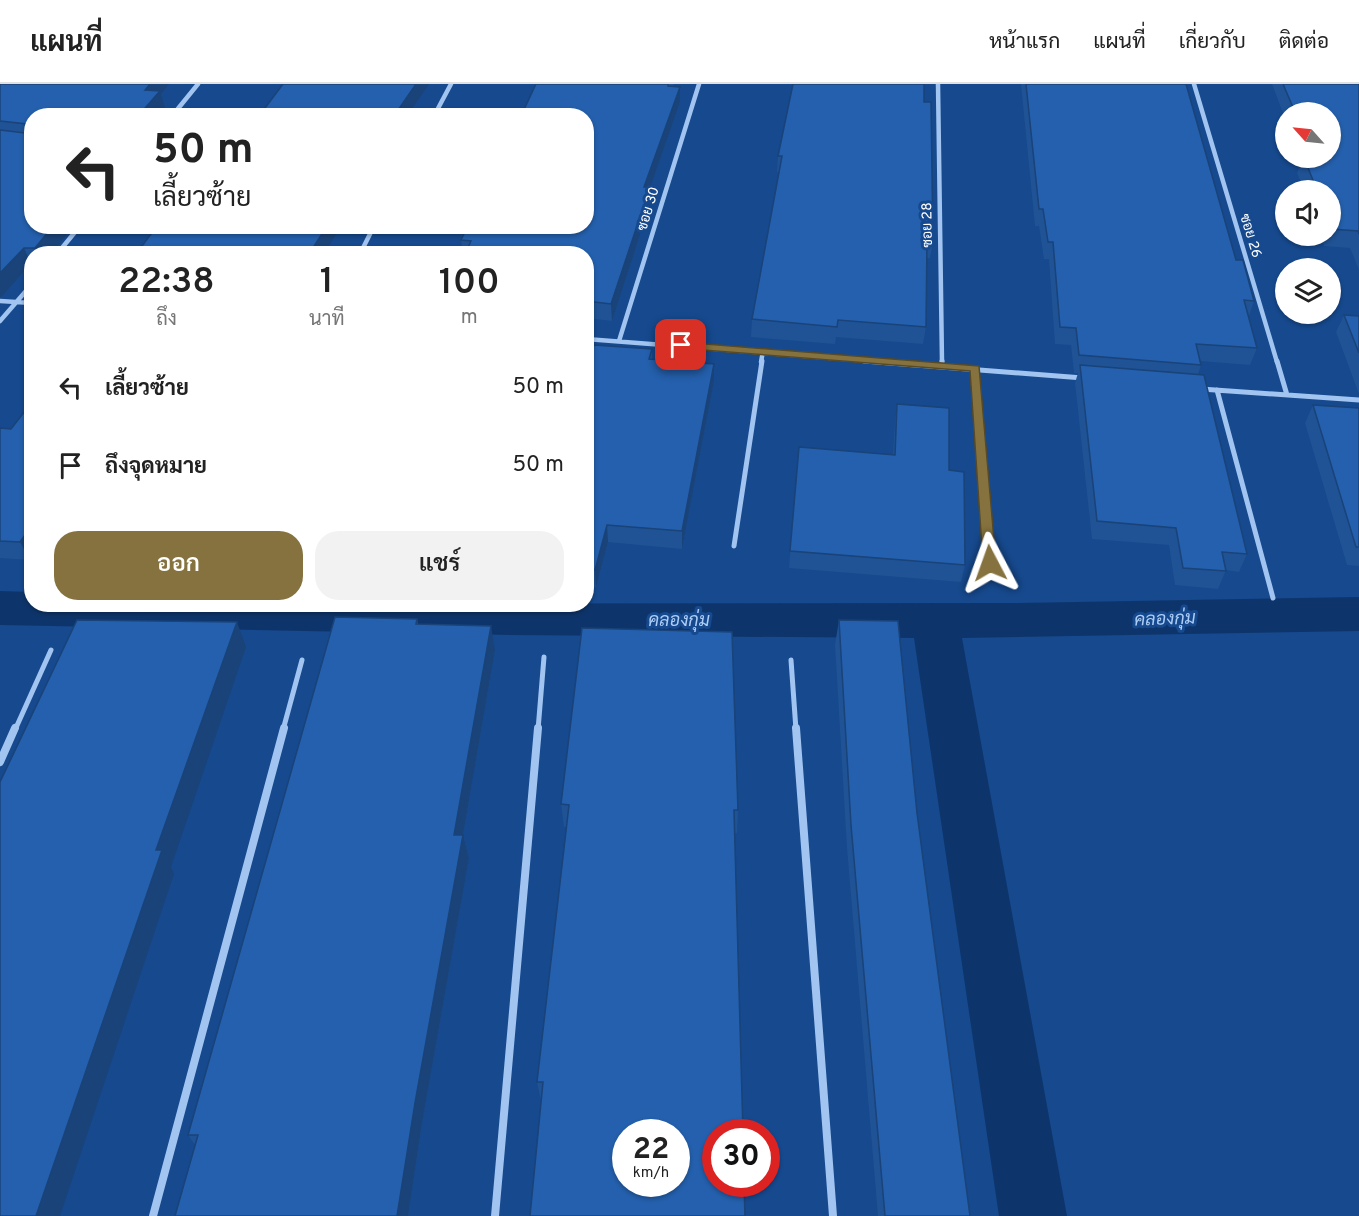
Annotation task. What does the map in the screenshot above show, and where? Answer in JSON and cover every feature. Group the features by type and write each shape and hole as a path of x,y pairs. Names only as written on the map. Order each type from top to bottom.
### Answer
{"street":[{"path":"178,108 198,84"},
{"path":"438,108 451,84"},
{"name":"ซอย 30","path":"619,341 699,84"},
{"name":"ซอย 28","path":"938,84 942,365"},
{"name":"ซอย 26","path":"1194,84 1287,395"},
{"path":"64,246 73,234"},
{"path":"0,321 24,293"},
{"path":"0,301 24,302"},
{"path":"594,339 1090,378"},
{"path":"734,546 763,351"},
{"path":"975,368 990,563"},
{"path":"1194,388 1359,400"},
{"path":"1217,390 1273,598"},
{"path":"0,762 51,650"},
{"path":"495,1216 544,657"},
{"path":"153,1216 302,660"},
{"path":"792,660 833,1216"}],"building":[{"path":"0,84 150,84 145,90 160,91 145,108 24,108 24,124 0,121"},
{"path":"283,84 416,84 400,108 265,108"},
{"path":"536,84 668,84 668,86 680,87 644,187 650,187 611,304 594,302 594,246 469,246 471,241 461,240 464,234 594,234 594,108 525,108"},
{"path":"793,84 924,84 924,102 931,102 933,242 927,241 926,327 838,320 837,327 752,319 782,156 778,156"},
{"path":"1026,84 1186,84 1236,260 1243,260 1254,301 1244,300 1257,348 1196,344 1201,365 1079,355 1076,328 1060,327 1053,242 1048,242 1043,209 1039,209"},
{"path":"1283,84 1359,84 1359,234 1358,231 1341,230 1341,180 1313,180 1308,168 1341,168 1341,102 1291,102"},
{"path":"0,130 24,133 24,234 46,234 37,246 24,246 0,273"},
{"path":"151,234 322,234 314,246 142,246"},
{"path":"1344,315 1359,316 1359,353"},
{"path":"594,345 652,349 649,359 714,364 682,531 607,525 595,570"},
{"path":"1080,365 1204,375 1247,554 1222,552 1226,571 1183,568 1176,528 1097,521"},
{"path":"897,404 949,408 949,470 964,472 965,565 790,551 799,447 895,455"},
{"path":"1313,405 1359,408 1359,547 1356,547"},
{"path":"24,412 24,536 20,542 0,541 0,428 11,429"},
{"path":"335,617 417,619 416,624 491,626 454,835 463,835 397,1216 175,1216 198,1135 188,1135"},
{"path":"77,620 237,622 156,850 162,850 36,1216 0,1216 0,782"},
{"path":"839,620 898,621 917,813 970,1216 885,1216 851,825"},
{"path":"582,628 732,632 738,810 734,810 743,1119 702,1119 702,1197 744,1197 745,1216 530,1216 543,1082 537,1082 569,805 561,804"}],"waterway":[{"name":"คลองกุ่ม","path":"0,608 24,609"},
{"name":"คลองกุ่ม","path":"170,612 680,620 935,621"},
{"name":"คลองกุ่ม","path":"935,621 1359,614"},
{"path":"935,621 1033,1216"}],"route":[{"path":"681,345 975,368 990,563"}]}
